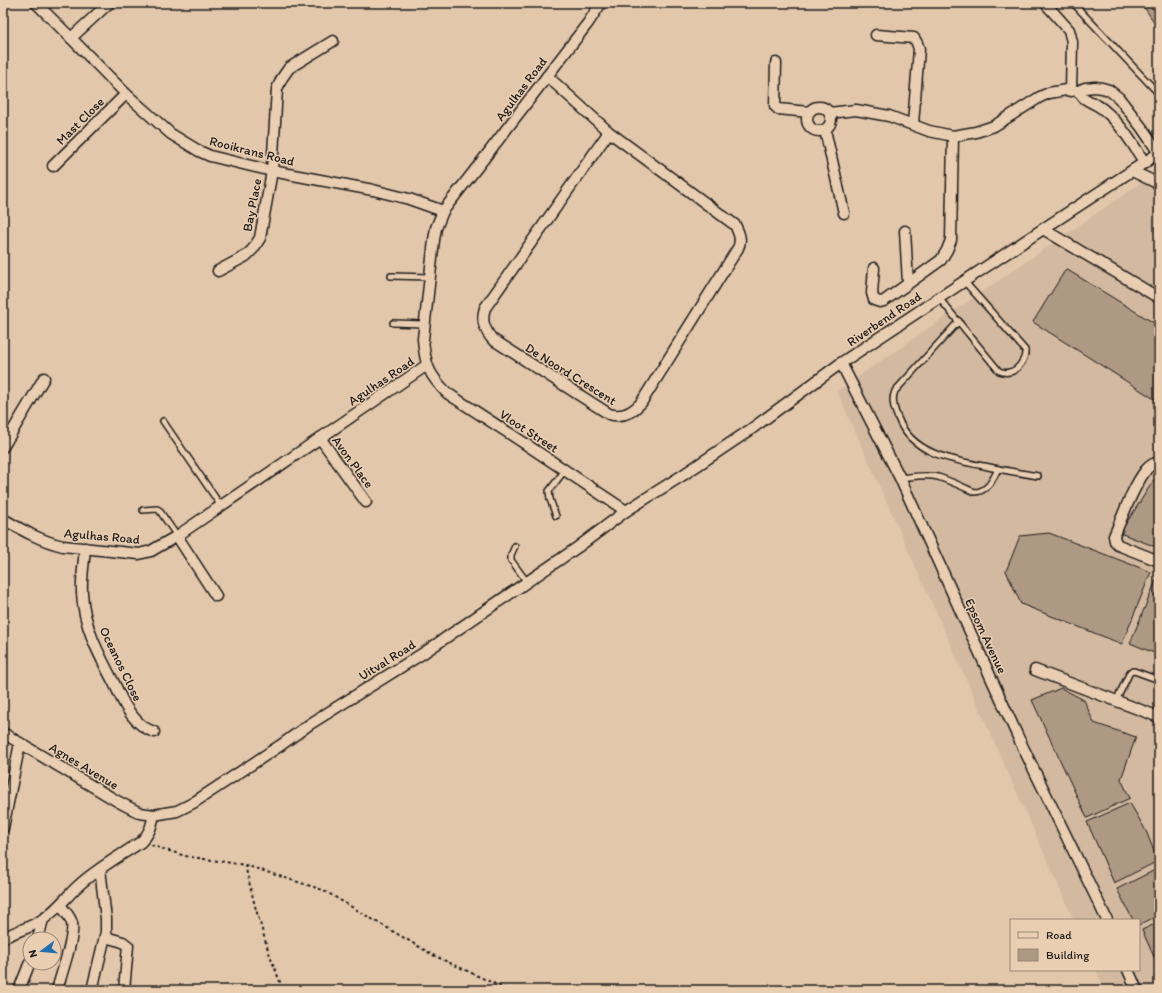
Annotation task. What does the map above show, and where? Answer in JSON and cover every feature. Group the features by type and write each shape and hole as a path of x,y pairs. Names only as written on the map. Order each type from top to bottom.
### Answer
{"street":[{"name":"Rooikrans Road","path":"36,3 126,94 171,134 199,151 210,156 272,171 409,198 443,211"},
{"path":"71,38 109,3"},
{"name":"Agulhas Road","path":"3,519 33,536 53,544 139,554 151,551 177,536 427,365 424,356 424,324 436,228 443,211 588,23 600,3"},
{"path":"1045,3 1069,30 1072,42 1074,91"},
{"path":"876,36 914,38 918,43 919,49 913,124"},
{"name":"Bay Place","path":"218,271 246,256 253,249 260,238 272,171 277,89 282,78 288,68 333,41"},
{"path":"776,63 776,108 809,112"},
{"name":"De Noord Crescent","path":"547,76 609,132 735,225 740,240 738,248 641,403 632,411 620,416 609,414 492,339 484,328 482,320 482,314 485,308 609,132"},
{"path":"829,113 856,110 889,116 929,131 953,136 976,132 994,126 1040,97 1049,93 1074,91 1094,87 1102,88 1115,94 1142,128 1159,153"},
{"path":"1074,91 1096,104 1116,121 1145,163"},
{"name":"Mast Close","path":"53,166 126,94"},
{"path":"817,107 826,109 829,113 831,122 826,130 816,131 809,126 807,121 809,112 817,107"},
{"path":"826,130 844,213"},
{"path":"874,268 872,293 874,300 880,302 884,301 941,260 947,250 952,240 953,136"},
{"name":"Riverbend Road","path":"626,511 750,430 841,363 1159,153"},
{"path":"1132,170 1159,184"},
{"path":"1043,229 1159,298"},
{"path":"905,231 908,283"},
{"name":"Epsom Avenue","path":"841,363 900,478 1018,737 1107,919"},
{"name":"Vloot Street","path":"427,365 437,384 447,393 626,511"},
{"path":"3,447 44,378"},
{"name":"Avon Place","path":"320,438 366,502"},
{"path":"1159,462 1154,463 1146,469 1135,489 1114,536 1115,542 1118,545 1159,561"},
{"name":"Uitval Road","path":"154,815 177,811 193,803 310,724 425,652 578,547 626,511"},
{"path":"177,536 216,596"},
{"name":"Oceanos Close","path":"85,548 82,594 91,636 101,659 128,709 138,723 154,732"},
{"path":"1035,670 1159,717"},
{"name":"Agnes Avenue","path":"3,733 131,809 140,813 154,815"},
{"path":"3,828 20,743"},
{"path":"3,938 25,929 43,919 77,886 141,842 148,836 154,815"},
{"path":"92,990 105,938 106,919 100,869"},
{"path":"57,990 69,948 72,927 70,918 60,904"},
{"path":"40,931 43,919"},
{"path":"105,938 119,941 127,944 128,946 124,990"},
{"path":"20,990 27,971"},
{"path":"1128,971 1137,990"}],"lane":[{"path":"1073,3 1159,94"},
{"path":"1152,87 1159,89"},
{"path":"392,276 430,277"},
{"path":"940,298 999,371 1010,372 1014,370 1023,362 1025,350 964,281"},
{"path":"959,321 895,391 893,397 895,412 904,432 921,446 955,461 1038,476"},
{"path":"393,323 424,324"},
{"path":"163,421 221,506"},
{"path":"900,478 934,476 974,492 979,492 985,489 998,469"},
{"path":"556,516 550,499 550,491 565,470"},
{"path":"142,510 159,510 177,536"},
{"path":"515,546 511,555 511,560 528,582"},
{"path":"1116,701 1130,672 1134,671 1159,680"}],"path":[{"path":"141,842 185,856 245,865 323,890 433,955 508,990"},
{"path":"245,865 268,950 283,990"}],"shaded area":[{"path":"1154,174 1159,177 1159,990 1105,990 1096,971 1140,971 1140,919 1074,919 837,391"}],"building":[{"path":"1141,3 1159,3 1159,29"},
{"path":"1066,269 1159,326 1159,402 1033,322"},
{"path":"1157,475 1159,476 1159,548 1120,533"},
{"path":"1049,533 1151,572 1122,644 1021,604 1006,571 1020,536"},
{"path":"1157,578 1159,579 1159,655 1130,643"},
{"path":"1061,688 1084,700 1094,723 1136,737 1121,779 1130,798 1087,818 1032,700"},
{"path":"1130,803 1146,831 1158,861 1114,883 1087,822"},
{"path":"1159,868 1159,915 1140,924 1140,919 1132,919 1117,889"},
{"path":"1159,922 1159,968 1142,930"}]}
